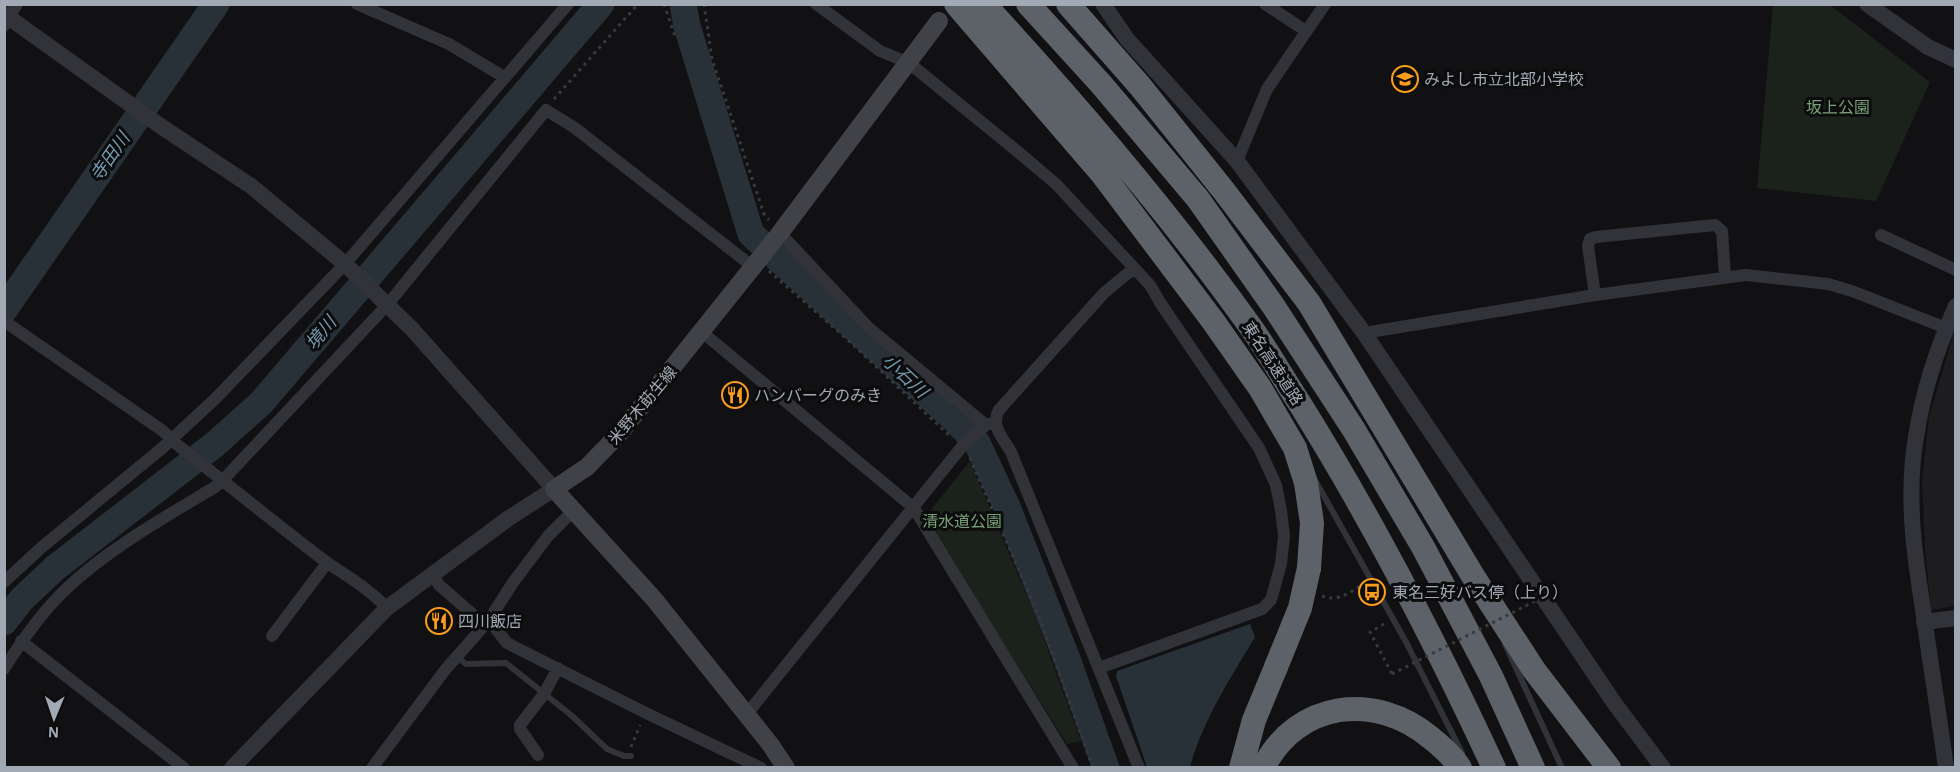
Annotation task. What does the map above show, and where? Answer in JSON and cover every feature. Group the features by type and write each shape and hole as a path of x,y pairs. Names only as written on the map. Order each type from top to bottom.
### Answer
{"highway":[{"name":"東名高速道路","path":"984,4 1080,110 1171,221 1251,327 1333,457 1395,565 1494,768"},
{"name":"東名高速道路","path":"1028,4 1101,84 1198,199 1274,307 1354,430 1423,548 1491,676 1533,768"},
{"path":"1068,4 1140,86 1309,303 1473,576 1534,670 1609,768"},
{"path":"948,13 1103,176 1213,321 1260,388 1295,448 1311,503 1312,546 1309,568 1300,608 1254,720 1241,768"},
{"path":"1263,768 1271,751 1286,735 1304,722 1324,713 1345,708 1378,711 1406,720 1440,745 1460,768"}],"main road":[{"name":"米野木莇生線","path":"554,489 587,467 620,433 780,233 948,13"},
{"path":"554,489 654,599 786,768"}],"street":[{"path":"357,4 449,44 504,77"},
{"path":"4,582 42,547 160,448 172,441 215,399 345,264 568,4"},
{"path":"816,4 880,51 909,63 1056,184 1150,285 1259,448 1276,485 1284,536 1281,564 1271,600 1262,609 1099,668"},
{"path":"1103,4 1127,39 1237,161 1364,333 1615,704 1663,768"},
{"path":"1265,4 1306,32"},
{"path":"1237,161 1267,89 1325,4"},
{"path":"1867,4 1928,47 1956,60"},
{"path":"9,15 159,125 251,186 345,264 388,304 472,394 554,489 509,518 387,608 232,768"},
{"path":"4,669 21,641 54,602 97,564 215,487 220,478 388,304 546,110 575,128 754,264"},
{"path":"1595,296 1588,246 1590,239 1596,237 1715,225 1722,231 1725,276"},
{"path":"780,233 868,327 987,426 996,429 1011,452 1139,768"},
{"path":"1881,235 1956,270"},
{"path":"746,716 963,446 987,426 1104,293 1133,269"},
{"path":"1364,333 1725,276 1746,275 1828,284 1852,291 1946,328"},
{"path":"1946,768 1915,555 1912,511 1915,438 1931,370 1956,306"},
{"path":"4,321 163,431 172,441 254,507 327,563 375,595 387,608"},
{"path":"702,332 914,508 1073,768"},
{"path":"372,768 457,657 487,622 548,536 574,510"},
{"path":"272,636 327,563"},
{"path":"433,574 440,585 487,622 507,643 761,768"},
{"path":"1924,622 1956,618"},
{"path":"21,641 184,768"},
{"path":"538,755 520,729 520,725 544,694 558,668"}],"lane":[{"path":"1295,448 1330,505 1400,632 1468,768"},
{"path":"1473,576 1498,630"},
{"path":"1503,641 1562,768"},
{"path":"457,657 466,664 506,663 571,715 607,749 624,756 631,756"}],"path":[{"path":"546,110 638,4"},
{"path":"664,4 676,39"},
{"path":"704,4 712,59 764,214 780,233"},
{"path":"754,264 776,275 963,446 1038,614 1093,768"},
{"path":"1384,624 1370,632 1392,674 1543,597"},
{"path":"631,756 631,746 646,713"}],"shaded area":[{"path":"593,5 609,5 543,84 532,75"},
{"path":"677,5 690,5 712,77 697,83 678,20"},
{"path":"1955,329 1955,606 1931,610 1922,481 1929,417"},
{"path":"1250,624 1255,637 1210,716 1190,767 1147,767 1116,676 1117,671"}],"green space":[{"name":"坂上公園","path":"1773,5 1830,5 1930,82 1876,201 1757,188"},
{"name":"清水道公園","path":"970,461 1035,615 1081,741 1067,744 927,522 930,511"}],"waterway":[{"name":"寺田川","path":"4,310 216,4"},
{"name":"境川","path":"4,622 22,599 55,568 214,445 261,403 601,4"},
{"name":"小石川","path":"683,4 687,26 751,234 954,419 977,443 1007,507 1067,659 1106,768"}],"place":[{"name":"みよし市立北部小学校","path":"1405,79"},
{"name":"ハンバーグのみき","path":"735,395"},
{"name":"東名三好バス停（上り）","path":"1372,592"},
{"name":"四川飯店","path":"439,621"}]}
